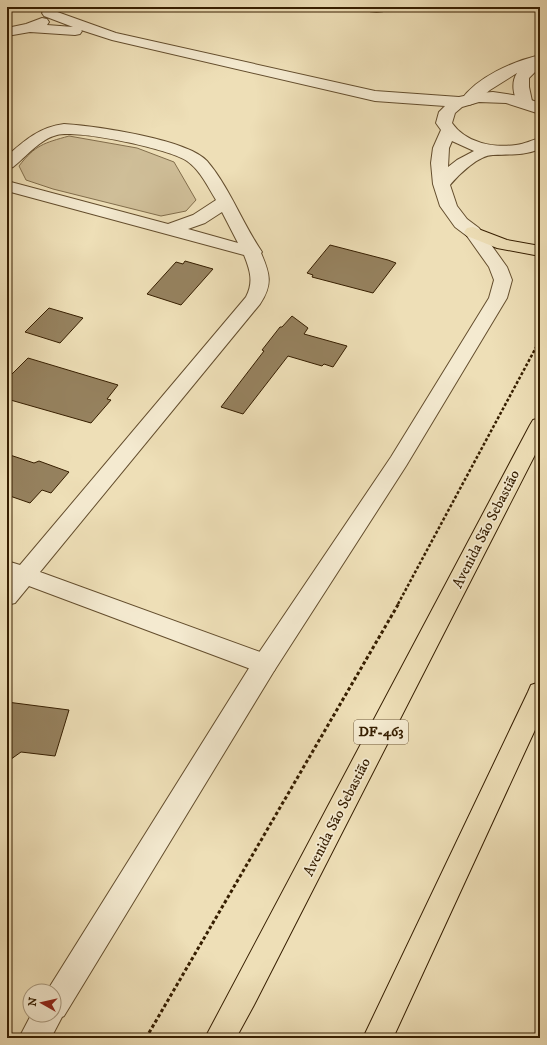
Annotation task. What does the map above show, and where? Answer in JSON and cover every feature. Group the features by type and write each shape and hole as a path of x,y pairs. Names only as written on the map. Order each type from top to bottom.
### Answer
{"main road":[{"path":"473,232 504,244 540,251"},
{"name":"Avenida São Sebastião","path":"220,1038 244,995 540,424"},
{"path":"378,1038 540,692"}],"street":[{"path":"370,7 383,7"},
{"path":"10,33 30,28 42,21 49,10 112,36"},
{"path":"30,28 80,31 112,36 375,96 437,121 464,143 489,150 513,150 538,145"},
{"path":"437,121 448,111 465,101 478,90 520,66 540,59"},
{"path":"524,101 520,85 522,75 540,59"},
{"path":"375,96 465,101 493,97 506,98 524,101 540,109"},
{"path":"62,993 265,664 399,461 498,298 502,280 498,267 473,232 462,223 449,206 441,184 439,163 441,148 437,121"},
{"path":"7,164 40,137 54,130 68,128 85,130 161,146 192,156 201,164 253,252 261,280 259,291 253,300 16,573 7,597"},
{"path":"441,184 453,170 466,159 489,150"},
{"path":"7,186 253,252"},
{"path":"170,229 195,221 210,214 224,202"},
{"path":"16,573 265,664"},
{"path":"34,1038 43,1023"}],"path":[{"path":"146,1038 401,600 540,340"}],"shaded area":[{"path":"69,136 137,148 174,162 196,200 186,211 161,216 53,189 26,180 19,166 30,153 46,143"}],"building":[{"path":"330,245 396,263 373,293 312,277 313,275 307,273"},
{"path":"185,261 213,269 181,305 147,294 176,262 183,264"},
{"path":"49,308 83,318 60,343 25,332"},
{"path":"292,316 308,328 304,334 347,346 333,367 324,364 322,366 288,356 243,414 221,407 264,351 262,350 280,327 282,327"},
{"path":"28,358 118,385 107,399 111,400 91,423 7,399 7,379"},
{"path":"7,454 34,463 39,461 69,472 51,493 42,490 30,503 7,495"},
{"path":"7,702 69,710 55,756 21,752 7,762"}]}
